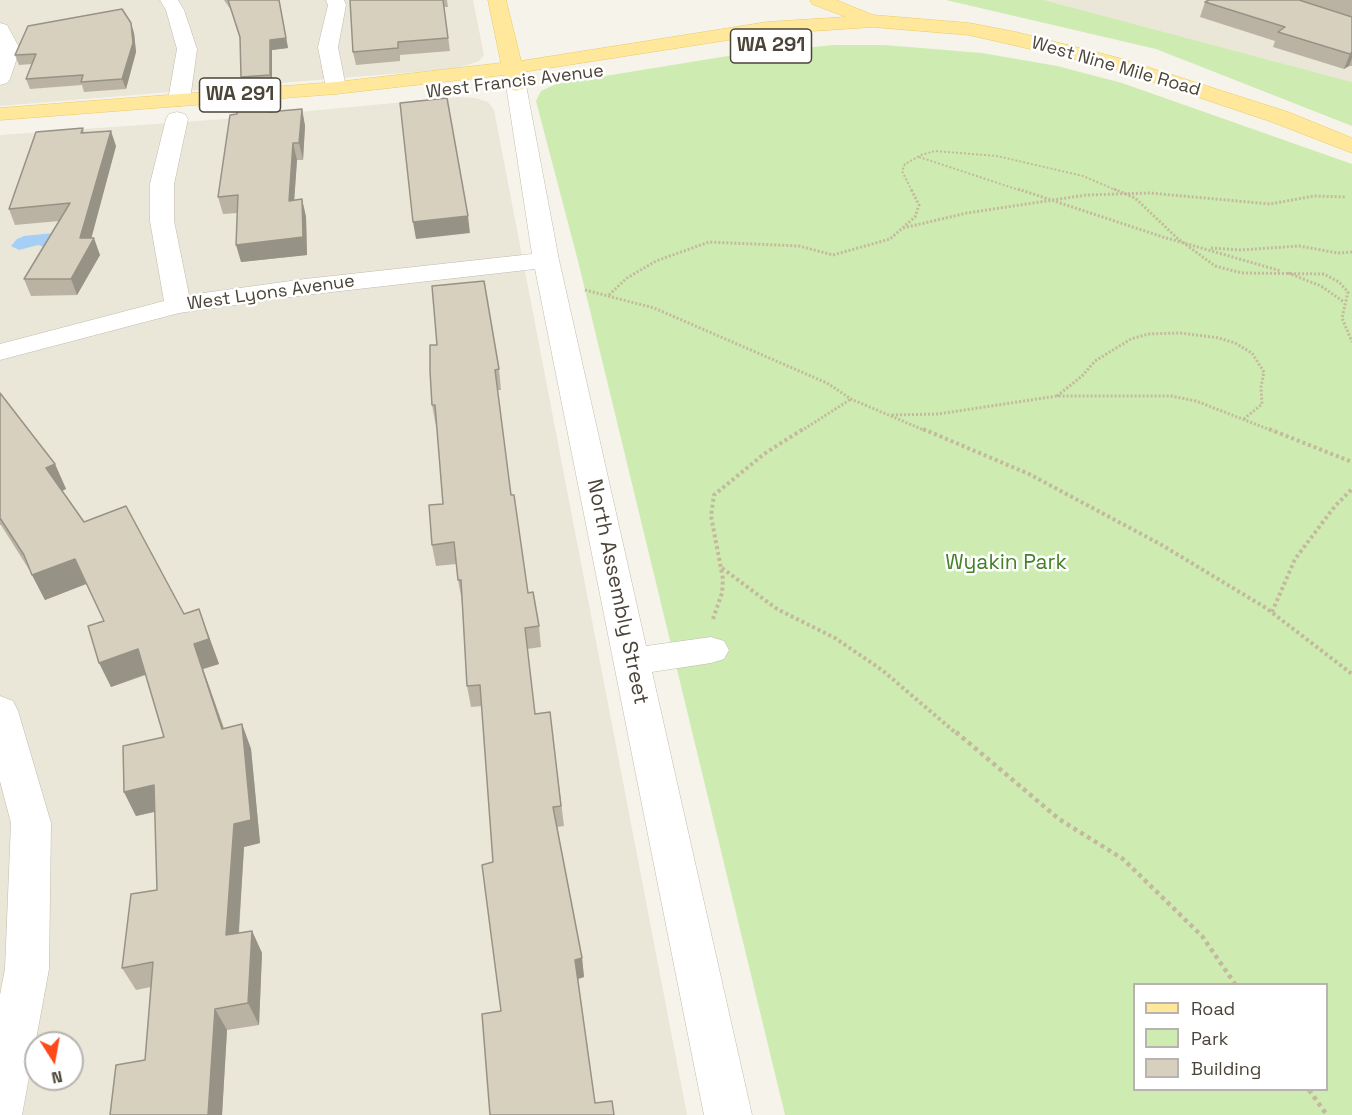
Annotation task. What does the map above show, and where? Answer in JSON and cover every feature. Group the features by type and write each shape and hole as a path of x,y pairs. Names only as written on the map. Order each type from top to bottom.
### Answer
{"main road":[{"path":"497,0 514,76"},
{"path":"819,0 873,21 1029,55"},
{"path":"943,8 1031,30 1154,68 1280,117"},
{"path":"767,28 784,11"},
{"name":"West Francis Avenue","path":"0,114 178,110 336,88 480,72 514,76 767,28 873,21"},
{"name":"West Nine Mile Road","path":"873,21 969,29 1112,62 1280,117 1352,147"},
{"path":"480,72 491,62 503,30"},
{"name":"West Francis Avenue","path":"0,130 514,76 773,46 806,45"},
{"path":"970,49 1029,55"},
{"name":"West Nine Mile Road","path":"1029,55 1083,66 1169,91 1273,128 1352,152"}],"street":[{"path":"169,0 175,10 187,49 178,110 162,184 162,221 178,305"},
{"path":"335,0 337,5 328,47 336,88"},
{"path":"0,29 10,49 0,79"},
{"name":"North Assembly Street","path":"514,76 549,272 728,1115"},
{"name":"West Lyons Avenue","path":"0,352 178,305 305,287 549,272"},
{"path":"632,661 711,650"},
{"path":"0,711 31,823 27,969 0,1111"}],"path":[{"path":"609,295 627,278 656,261 709,242 799,246 833,255 890,239 915,218 919,205 902,171 905,164 918,156 935,151 997,156 1083,176 1135,198 1181,241 1215,266 1242,273 1324,274 1339,282 1348,292 1342,318 1352,342"},
{"path":"918,156 1286,273 1321,286 1344,302"},
{"path":"903,228 967,213 1086,195 1150,193 1270,204 1314,196 1345,197"},
{"path":"1204,248 1241,250 1299,246 1338,253 1352,252"},
{"path":"549,272 609,295 654,308 827,382 850,399 1029,474 1160,544 1272,612 1352,674"},
{"path":"1057,396 1082,376 1095,360 1131,339 1148,334 1180,333 1219,338 1235,343 1252,353 1264,372 1261,387 1262,404 1244,419"},
{"path":"888,415 938,414 1057,396 1171,396 1196,401 1352,462"},
{"path":"711,650 713,618 722,593 722,568 712,523 714,495 764,454 850,399"},
{"path":"1272,612 1295,559 1335,506 1352,489"},
{"path":"722,568 777,609 835,638 882,670 1059,819 1123,859 1202,936 1234,983"},
{"path":"1310,1091 1327,1115"}],"shaded area":[{"path":"0,0 473,0 484,55 479,61 451,69 0,106"},
{"path":"1044,0 1352,0 1352,82"},
{"path":"457,97 475,98 488,102 494,110 687,1115 0,1115 0,135 225,119"}],"green space":[{"path":"946,0 1044,0 1352,82 1352,126 1156,49"},
{"name":"Wyakin Park","path":"834,45 884,45 982,53 1057,66 1122,83 1352,164 1352,1115 785,1115 578,261 536,101 541,91 556,84 740,54"}],"water":[{"path":"54,233 48,248 38,245 19,250 11,246 17,239 24,236"}],"building":[{"path":"228,0 279,0 286,38 270,40 270,75 241,77 240,37"},
{"path":"350,0 443,0 448,38 398,42 398,48 353,52"},
{"path":"1209,0 1299,0 1352,17 1352,52 1350,54 1278,32 1285,27 1205,2"},
{"path":"122,9 131,23 133,43 122,79 81,82 83,75 26,79 36,54 15,55 28,26"},
{"path":"268,85 268,112 302,109 299,143 293,143 289,201 302,199 303,237 236,245 238,195 218,197 230,115 237,114 238,87"},
{"path":"447,98 468,216 413,222 400,103"},
{"path":"83,128 81,133 111,131 80,238 94,238 71,279 24,279 70,203 9,209 36,132"},
{"path":"484,281 499,369 495,370 511,495 514,495 528,593 533,592 539,626 525,628 535,714 550,712 561,806 553,807 582,958 575,960 595,1103 612,1101 614,1115 490,1115 482,1014 501,1011 482,865 493,862 480,685 467,686 461,580 458,580 454,542 432,545 429,505 443,504 430,371 430,345 437,345 432,286"},
{"path":"0,393 55,464 46,468 84,522 126,506 184,614 199,609 209,639 194,644 222,729 242,724 251,820 234,824 226,935 252,931 248,1003 215,1009 208,1115 110,1115 116,1065 145,1060 153,962 122,968 131,894 157,890 154,785 124,792 123,746 164,737 138,649 99,663 88,626 104,621 75,559 32,575 24,555 0,518"}]}
